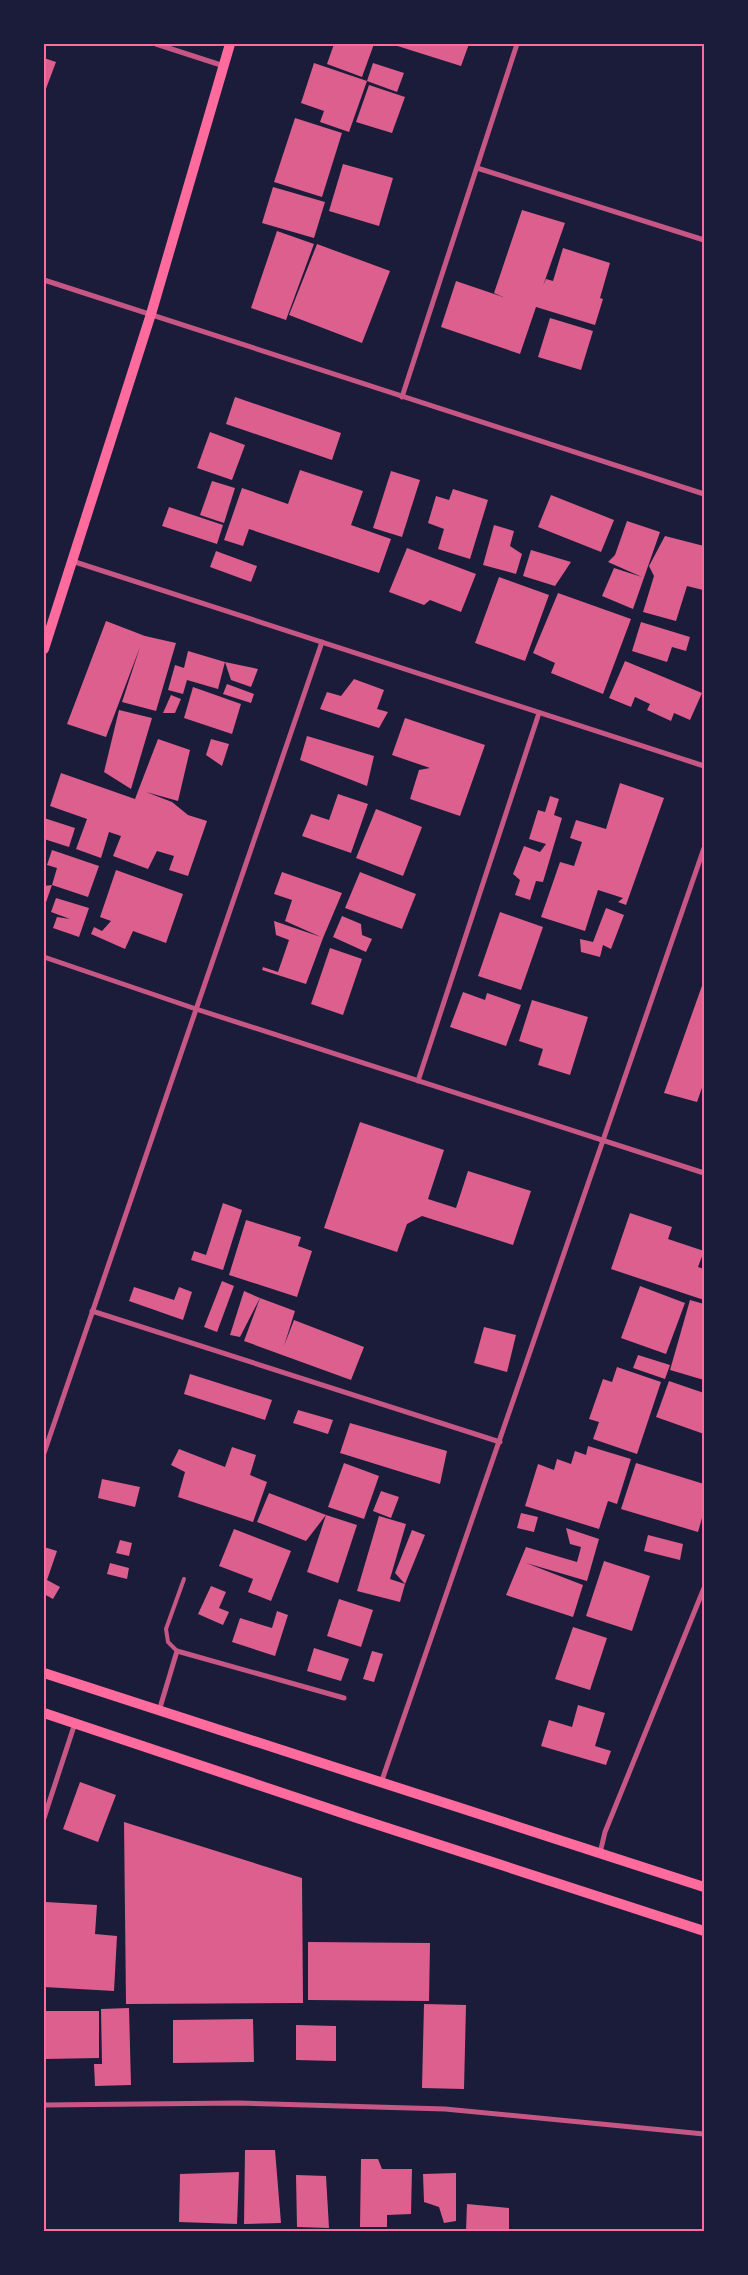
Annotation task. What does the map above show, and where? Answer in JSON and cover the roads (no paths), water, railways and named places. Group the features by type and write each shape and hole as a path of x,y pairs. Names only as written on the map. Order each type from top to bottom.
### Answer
{"main road":[{"path":"44,649 152,314 230,44"},
{"path":"44,1673 159,1712 704,1887"},
{"path":"44,1713 351,1816 704,1931"}],"street":[{"path":"156,44 224,66"},
{"path":"402,397 517,44"},
{"path":"477,168 704,240"},
{"path":"44,280 704,494"},
{"path":"72,561 704,766"},
{"path":"44,1453 322,642"},
{"path":"418,1081 539,713"},
{"path":"381,1783 704,848"},
{"path":"44,957 196,1009 704,1173"},
{"path":"92,1311 500,1442"},
{"path":"600,1854 605,1832 704,1588"},
{"path":"159,1712 177,1652 344,1698"},
{"path":"44,1818 75,1723"},
{"path":"44,2105 238,2103 445,2109 704,2134"}],"lane":[{"path":"177,1652 168,1642 166,1629 184,1579"}]}
